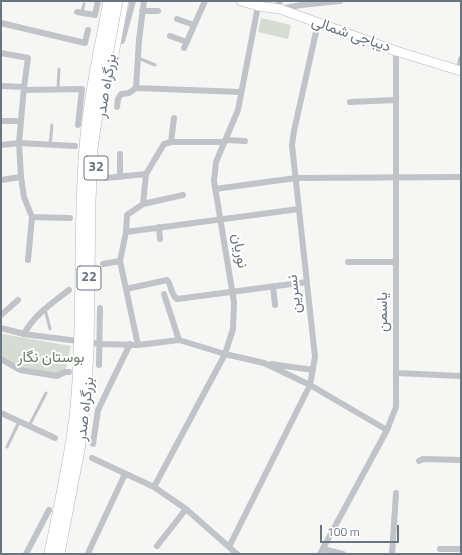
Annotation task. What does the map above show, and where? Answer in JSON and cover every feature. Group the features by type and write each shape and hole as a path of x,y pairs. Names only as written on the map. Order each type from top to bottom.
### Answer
{"highway":[{"name":"بزرگراه صدر","path":"49,554 75,407 84,146 92,84 108,1"},
{"name":"22","path":"49,554 72,442 76,408 85,147 93,84 108,1"},
{"name":"22","path":"59,554 80,444 84,408 88,353 92,148 100,90 117,1"},
{"name":"بزرگراه صدر","path":"63,554 86,423 92,353 96,341 95,200 97,148 106,88 123,1"}],"main road":[{"name":"دیباجی شمالی","path":"246,2 258,6 280,5 298,17 396,51 460,71"}],"street":[{"path":"80,12 95,15 98,1"},
{"path":"122,41 133,1"},
{"path":"136,88 144,1"},
{"path":"170,36 185,45 205,1"},
{"path":"280,5 301,5 336,1"},
{"path":"298,17 297,10 301,5"},
{"name":"نوریان","path":"154,487 225,354 233,329 234,302 214,180 216,162 238,110 258,6"},
{"path":"142,11 158,11"},
{"path":"177,19 194,25"},
{"path":"1,23 85,43 88,30"},
{"name":"نسرین","path":"229,547 310,385 314,357 292,145 318,23"},
{"name":"یاسمن","path":"322,551 387,430 396,407 396,51"},
{"path":"1,53 28,58 19,143 24,197 32,217 28,260"},
{"path":"460,71 461,59"},
{"path":"1,86 82,89 78,125"},
{"path":"117,107 118,99 121,94 130,93 136,88 241,92"},
{"path":"350,102 396,100"},
{"path":"171,142 174,118"},
{"path":"1,121 16,121"},
{"path":"143,204 146,174 164,144 171,142 245,141"},
{"path":"1,144 19,143 75,146"},
{"path":"120,154 120,177"},
{"path":"106,178 146,174"},
{"path":"1,180 21,177"},
{"path":"216,189 296,178 461,177"},
{"path":"138,345 120,261 126,232 127,215 143,204 183,195"},
{"path":"126,232 299,209"},
{"path":"32,217 70,218"},
{"path":"159,227 160,238"},
{"path":"103,264 120,261"},
{"path":"348,262 396,262"},
{"path":"126,289 165,279 169,281 172,292 176,298 307,282"},
{"path":"273,286 275,305"},
{"path":"24,334 29,324 45,308 69,290"},
{"path":"164,294 179,340"},
{"path":"1,315 18,300"},
{"path":"99,365 96,341 100,308"},
{"path":"1,335 3,328 24,334 138,345 179,340 225,354 264,363 312,370"},
{"path":"93,444 98,410 130,344"},
{"path":"1,359 20,370 56,376 69,372"},
{"path":"264,363 310,385 387,430"},
{"path":"396,373 461,376"},
{"path":"1,413 55,438"},
{"path":"92,458 154,487 186,509 237,554"},
{"path":"419,461 423,459 461,460"},
{"path":"88,554 125,474"},
{"path":"392,554 396,493"},
{"path":"157,546 186,509"},
{"path":"26,554 48,510"},
{"path":"440,549 461,549"},
{"path":"322,551 343,554"}],"lane":[{"path":"80,12 84,4"},
{"path":"138,58 155,65"},
{"path":"58,89 59,69"},
{"path":"50,144 52,125"},
{"path":"45,308 50,329"},
{"path":"29,426 46,393"},
{"path":"7,447 19,422"}],"green space":[{"path":"261,18 291,25 288,39 258,32"},
{"name":"بوستان نگار","path":"3,334 71,346 66,369 57,374 23,368 1,356 1,337"}]}
